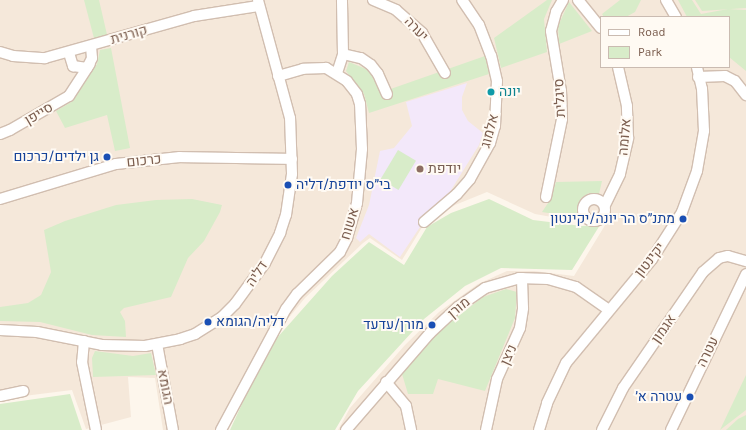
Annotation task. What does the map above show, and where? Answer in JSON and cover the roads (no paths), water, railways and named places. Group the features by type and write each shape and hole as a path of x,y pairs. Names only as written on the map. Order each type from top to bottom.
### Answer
{"street":[{"path":"337,73 343,54 342,0"},
{"name":"יערה","path":"373,0 396,10 422,33 445,73"},
{"name":"אלמוג","path":"424,222 452,199 470,179 490,143 495,126 497,81 491,56 479,25 462,0"},
{"name":"סיגלית","path":"546,197 562,119 561,91 551,31 554,16 563,0"},
{"path":"578,0 600,27"},
{"path":"666,0 675,16"},
{"name":"קורנית","path":"0,52 30,59 69,54 91,46 194,16 258,3"},
{"name":"דליה","path":"0,330 23,330 117,346 157,344 180,340 210,326 235,304 273,248 286,215 292,159 290,118 258,3"},
{"name":"סייפן","path":"0,134 61,101 75,89 90,64 91,46"},
{"path":"69,54 78,80 75,89"},
{"path":"343,54 361,58 371,65 378,74 387,94"},
{"path":"73,66 82,69 90,64"},
{"name":"אשוח","path":"221,430 286,309 297,294 340,252 351,227 361,171 360,104 357,94 337,73 326,68 314,67 278,76"},
{"name":"אלומה","path":"605,205 620,174 628,138 627,106 618,68"},
{"path":"698,72 725,76 735,81 746,95"},
{"name":"יקינטון","path":"539,430 549,396 566,363 667,239 689,195 697,171 704,131 698,72"},
{"name":"כרכום","path":"0,198 116,164 180,158 292,159"},
{"name":"אגמון","path":"602,430 623,388 703,272 719,258 728,256 746,261"},
{"name":"עטרה","path":"670,430 746,274"},
{"name":"מורן","path":"346,430 430,333 471,296 497,284 522,278 548,279 576,287 609,310"},
{"name":"ניצן","path":"486,430 497,379 520,328 524,308 522,278"},
{"path":"84,341 82,362 96,430"},
{"name":"הגומא","path":"157,344 173,430"},
{"path":"386,382 406,406 411,430"},
{"path":"0,396 24,391"}],"place":[{"name":"יונה","path":"491,92"},
{"name":"גן ילדים/כרכום","path":"107,157"},
{"name":"יודפת","path":"420,169"},
{"name":"בי״ס יודפת/דליה","path":"288,185"},
{"name":"מתנ״ס הר יונה/יקינטון","path":"683,219"},
{"name":"דליה/הגומא","path":"208,322"},
{"name":"מורן/עדעד","path":"432,325"},
{"name":"עטרה א׳","path":"690,397"}]}
